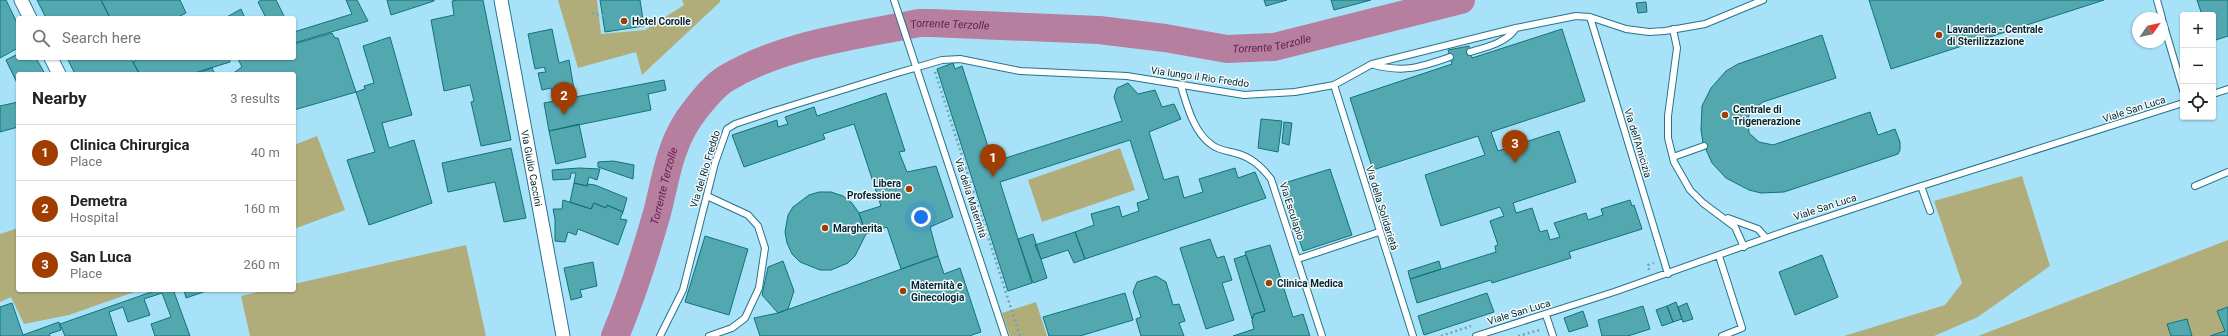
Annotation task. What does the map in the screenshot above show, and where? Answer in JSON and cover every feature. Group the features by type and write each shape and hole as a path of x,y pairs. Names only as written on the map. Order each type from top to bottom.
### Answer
{"street":[{"path":"21,0 29,16"},
{"name":"Via Giulio Caccini","path":"501,0 563,336"},
{"path":"52,60 58,72"}],"lane":[{"name":"Via della Maternità","path":"894,0 912,55 918,67 1005,336"},
{"name":"Via lungo il Rio Freddo","path":"918,67 942,60 960,59 1020,71 1112,74 1244,95 1295,92 1334,85 1372,64 1516,28 1576,16 1590,17 1640,31 1656,32 1705,24 1763,0"},
{"path":"2156,0 2160,12"},
{"name":"Via dell'Amicizia","path":"1590,17 1668,274"},
{"path":"1470,52 1505,39 1512,35 1516,28"},
{"path":"1673,29 1677,48 1668,116 1668,138 1673,158 1690,190 1703,203 1735,227 1744,247"},
{"path":"2168,39 2181,84"},
{"path":"1372,64 1390,69 1407,70 1450,57"},
{"name":"Via del Rio Freddo","path":"660,336 684,290 707,196 724,135 731,126 771,112 918,67"},
{"name":"Via della Solidarietà","path":"1334,85 1379,232 1413,336"},
{"name":"Via Esculapio","path":"1181,86 1191,115 1207,142 1213,146 1246,156 1264,169 1271,179 1322,336"},
{"path":"2216,93 2228,89"},
{"name":"Viale San Luca","path":"1476,336 1546,315 1668,274 1766,238 1921,186 2180,104"},
{"path":"1673,158 1704,146"},
{"path":"2195,186 2228,172"},
{"path":"1921,186 1930,211"},
{"path":"707,196 748,215 758,226 765,248 759,288 745,318 732,328 709,336"},
{"path":"1723,217 1758,229 1766,238"},
{"path":"1298,259 1379,232"},
{"path":"1719,256 1742,328 1722,336"},
{"path":"1546,315 1553,336"}],"path":[{"path":"592,13 603,16"},
{"path":"934,71 1020,336"},
{"path":"1518,336 1540,329 1545,334"}],"shaded area":[{"path":"558,0 597,0 601,34 645,30 684,5 682,0 720,0 720,2 642,75 636,52 578,68"},
{"path":"317,136 345,210 296,228 296,144"},
{"path":"1120,148 1135,190 1042,222 1028,180"},
{"path":"2022,176 2050,266 1978,317 1934,336 1844,336 1945,305 1962,283 1934,201"},
{"path":"16,229 16,292 134,292 69,315 24,324 11,297 0,302 0,234"},
{"path":"2228,240 2228,336 1978,336"},
{"path":"466,245 486,336 250,336 241,296 258,292 296,292 296,284"},
{"path":"1036,302 1047,336 1010,336 1002,313"}],"building":[{"path":"0,0 6,0 16,21 16,49 0,58"},
{"path":"37,0 101,0 109,16 45,16"},
{"path":"101,0 180,0 186,13 180,16 109,16"},
{"path":"261,0 276,0 284,16 265,16 258,2"},
{"path":"346,0 357,0 368,21 296,42 296,31 352,14"},
{"path":"387,0 434,0 434,1 391,15"},
{"path":"483,0 511,140 481,146 471,102 474,101 470,85 444,91 431,20 454,15 452,1"},
{"name":"Hotel Corolle","path":"600,0 640,0 644,26 605,32"},
{"path":"1264,0 1287,0 1266,6"},
{"path":"1331,0 1371,0 1334,10"},
{"name":"Lavanderia - Centrale di Sterilizzazione","path":"1869,0 2104,0 1891,69"},
{"path":"2197,0 2228,0 2228,36 2216,40 2216,12 2201,12"},
{"path":"1646,2 1647,12 1638,13 1636,3"},
{"path":"241,9 244,16 229,16"},
{"path":"552,29 559,63 569,60 574,89 552,94 551,88 542,90 538,73 546,72 544,67 535,69 528,34"},
{"path":"1562,29 1585,101 1491,132 1498,151 1559,131 1576,182 1513,203 1516,213 1532,208 1540,232 1547,230 1550,240 1560,237 1554,223 1586,213 1588,220 1603,215 1601,209 1630,200 1632,206 1634,205 1642,229 1569,252 1571,258 1492,283 1491,280 1417,303 1410,279 1496,252 1495,246 1498,245 1490,221 1504,216 1500,207 1441,226 1425,175 1485,155 1478,136 1373,170 1350,98 1452,64 1448,50 1469,46 1472,58"},
{"path":"332,33 335,38 338,38 356,92 296,109 296,72 235,72 242,67 238,60 296,60 296,43"},
{"name":"Centrale di Trigenerazione","path":"1822,35 1836,78 1763,102 1750,112 1748,119 1749,133 1759,142 1773,145 1870,112 1878,135 1895,129 1900,142 1900,150 1898,154 1784,192 1761,193 1749,190 1726,178 1712,163 1703,143 1701,130 1702,106 1711,88 1726,71 1738,64"},
{"path":"390,37 412,115 382,123 389,148 414,140 432,203 369,225 347,160 375,152 356,92 365,89 364,86 374,83 363,46"},
{"path":"16,55 16,60 37,60 44,72 16,72 16,81 6,60"},
{"path":"68,60 132,60 138,72 74,72"},
{"path":"136,60 230,60 230,62 198,72 139,72 133,62"},
{"path":"953,63 955,69 962,66 993,162 1122,121 1114,97 1117,88 1128,83 1138,94 1155,90 1162,107 1174,104 1181,119 1149,132 1164,180 1178,176 1184,198 1203,192 1199,179 1235,168 1238,178 1255,172 1266,198 1085,259 1075,232 1094,225 1091,214 1119,206 1122,217 1139,211 1137,203 1149,199 1130,140 1000,182 1032,283 1008,291 937,69"},
{"path":"212,68 214,72 201,72"},
{"path":"664,80 666,90 648,94 651,110 549,131 544,103"},
{"name":"Libera Professione","path":"886,93 905,151 899,152 907,172 936,166 953,217 930,227 938,256 901,269 887,227 866,234 859,213 881,206 854,124 823,134 825,139 744,167 732,135 777,120 778,127 788,124 785,117 814,107 817,116"},
{"path":"16,102 16,128 0,132 0,106"},
{"path":"1261,119 1282,121 1278,152 1258,148"},
{"path":"1284,122 1292,123 1289,145 1282,143"},
{"path":"579,124 586,157 556,164 549,131"},
{"path":"511,148 526,218 504,222 495,182 448,192 442,163"},
{"path":"613,161 634,165 633,179 598,167 598,162"},
{"path":"579,168 600,169 597,180 589,177 587,186 574,183 576,173 571,173 570,179 553,180 552,170"},
{"path":"1330,169 1352,235 1303,251 1281,184"},
{"path":"574,183 587,186 587,184 595,185 627,198 623,212 607,205 606,208 594,203 591,209 570,202"},
{"name":"Margherita","path":"819,192 831,192 843,196 852,203 859,213 866,234 855,256 848,263 831,270 820,270 800,262 792,254 787,243 785,232 788,215 793,207 809,195"},
{"path":"563,200 591,209 594,203 606,208 607,205 623,212 620,219 627,220 618,245 578,229 576,235 568,232 565,242 555,241 555,219 553,209 562,209"},
{"path":"1075,232 1085,259 1074,263 1068,250 1041,259 1035,245"},
{"path":"1033,234 1047,278 1033,283 1018,239"},
{"path":"705,236 748,249 729,315 685,302"},
{"path":"1210,239 1217,258 1224,256 1232,280 1222,283 1234,320 1206,329 1180,248"},
{"name":"Clinica Medica","path":"1270,245 1293,317 1303,314 1310,336 1233,336 1254,329 1252,321 1254,314 1265,311 1245,252"},
{"path":"1246,255 1265,311 1254,314 1252,319 1234,259"},
{"path":"1822,255 1838,297 1795,315 1779,272"},
{"name":"Maternità e Ginecologia","path":"938,256 944,274 960,268 981,332 969,336 760,336 754,318 778,313"},
{"path":"783,261 794,291 788,309 778,313 762,295 768,267"},
{"path":"1439,261 1441,269 1410,279 1408,271"},
{"path":"593,262 597,286 580,290 582,297 571,300 564,268"},
{"path":"1156,276 1166,282 1173,305 1179,304 1185,321 1179,323 1184,336 1141,336 1136,319 1141,317 1133,292 1137,282"},
{"path":"151,292 174,292 190,336 155,336 151,324 171,317 162,293 144,299 150,315 128,322 123,307 109,312 117,336 65,336 60,324"},
{"path":"184,292 203,292 186,298"},
{"path":"1125,293 1133,320 1080,336 1049,336 1043,317"},
{"path":"1487,293 1494,312 1424,335 1418,316"},
{"path":"1676,302 1682,319 1673,322 1667,306"},
{"path":"12,303 23,335 59,322 61,330 49,334 50,336 0,336 0,307"},
{"path":"1687,303 1693,319 1683,322 1678,307"},
{"path":"1643,306 1650,329 1628,336 1602,336 1598,320"},
{"path":"1667,306 1673,322 1662,326 1656,310"},
{"path":"2228,307 2228,336 2210,336 2225,331 2217,311"},
{"path":"1583,311 1588,326 1569,332 1564,318"},
{"path":"2187,319 2192,336 2171,336 2167,324"}],"waterway":[{"name":"Torrente Terzolle","path":"615,336 643,260 673,151 684,126 700,103 719,83 747,67 771,57 795,49 844,37 919,23 1099,30 1165,38 1227,49 1274,47 1461,0"}],"place":[{"name":"Hotel Corolle","path":"624,21"},
{"name":"Lavanderia - Centrale di Sterilizzazione","path":"1939,35"},
{"name":"Demetra","path":"564,115"},
{"name":"Centrale di Trigenerazione","path":"1725,115"},
{"name":"San Luca","path":"1515,163"},
{"name":"Clinica Chirurgica","path":"993,177"},
{"name":"Libera Professione","path":"909,189"},
{"name":"Margherita","path":"825,228"},
{"name":"Clinica Medica","path":"1269,283"},
{"name":"Maternità e Ginecologia","path":"903,291"}]}
